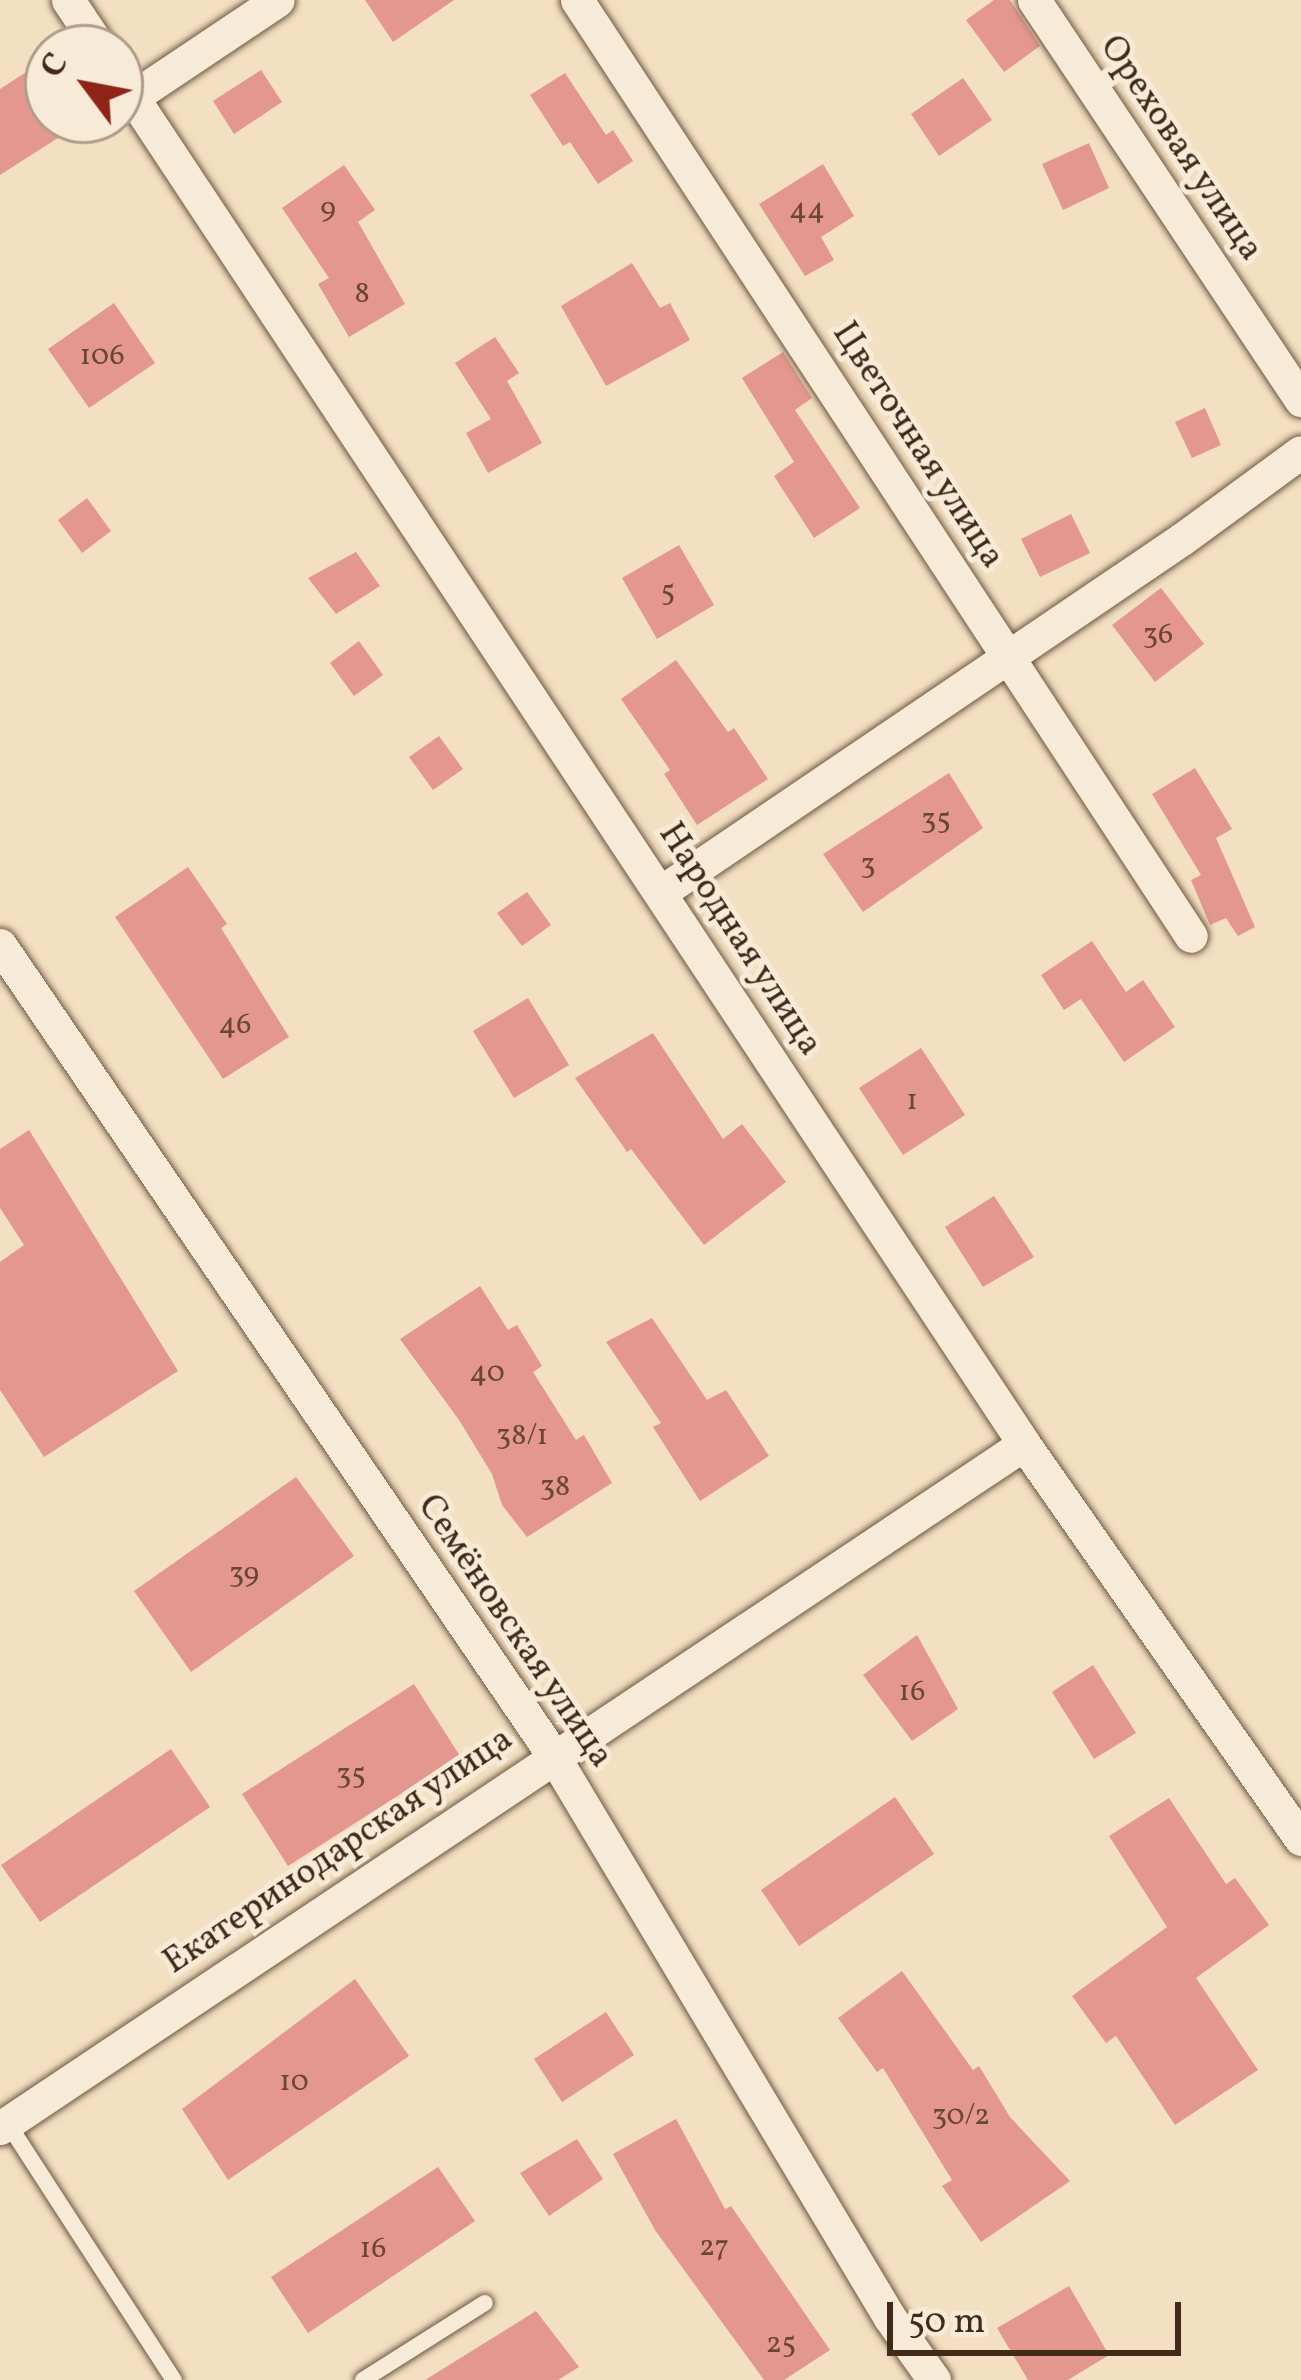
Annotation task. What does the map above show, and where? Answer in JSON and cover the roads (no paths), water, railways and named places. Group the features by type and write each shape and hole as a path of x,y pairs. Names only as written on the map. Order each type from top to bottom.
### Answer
{"street":[{"path":"144,77 278,0"},
{"name":"Цветочная улица","path":"577,0 1191,936"},
{"name":"Ореховая улица","path":"1034,0 1301,400"},
{"name":"Народная улица","path":"144,114 1024,1444 1301,1839"},
{"path":"661,892 1007,653 1182,539 1301,452"},
{"name":"Семёновская улица","path":"0,946 553,1755 890,2318 934,2380"},
{"name":"Екатеринодарская улица","path":"2,2121 1024,1444"}],"lane":[{"path":"2,2121 174,2380"},
{"path":"363,2380 485,2303"}]}
